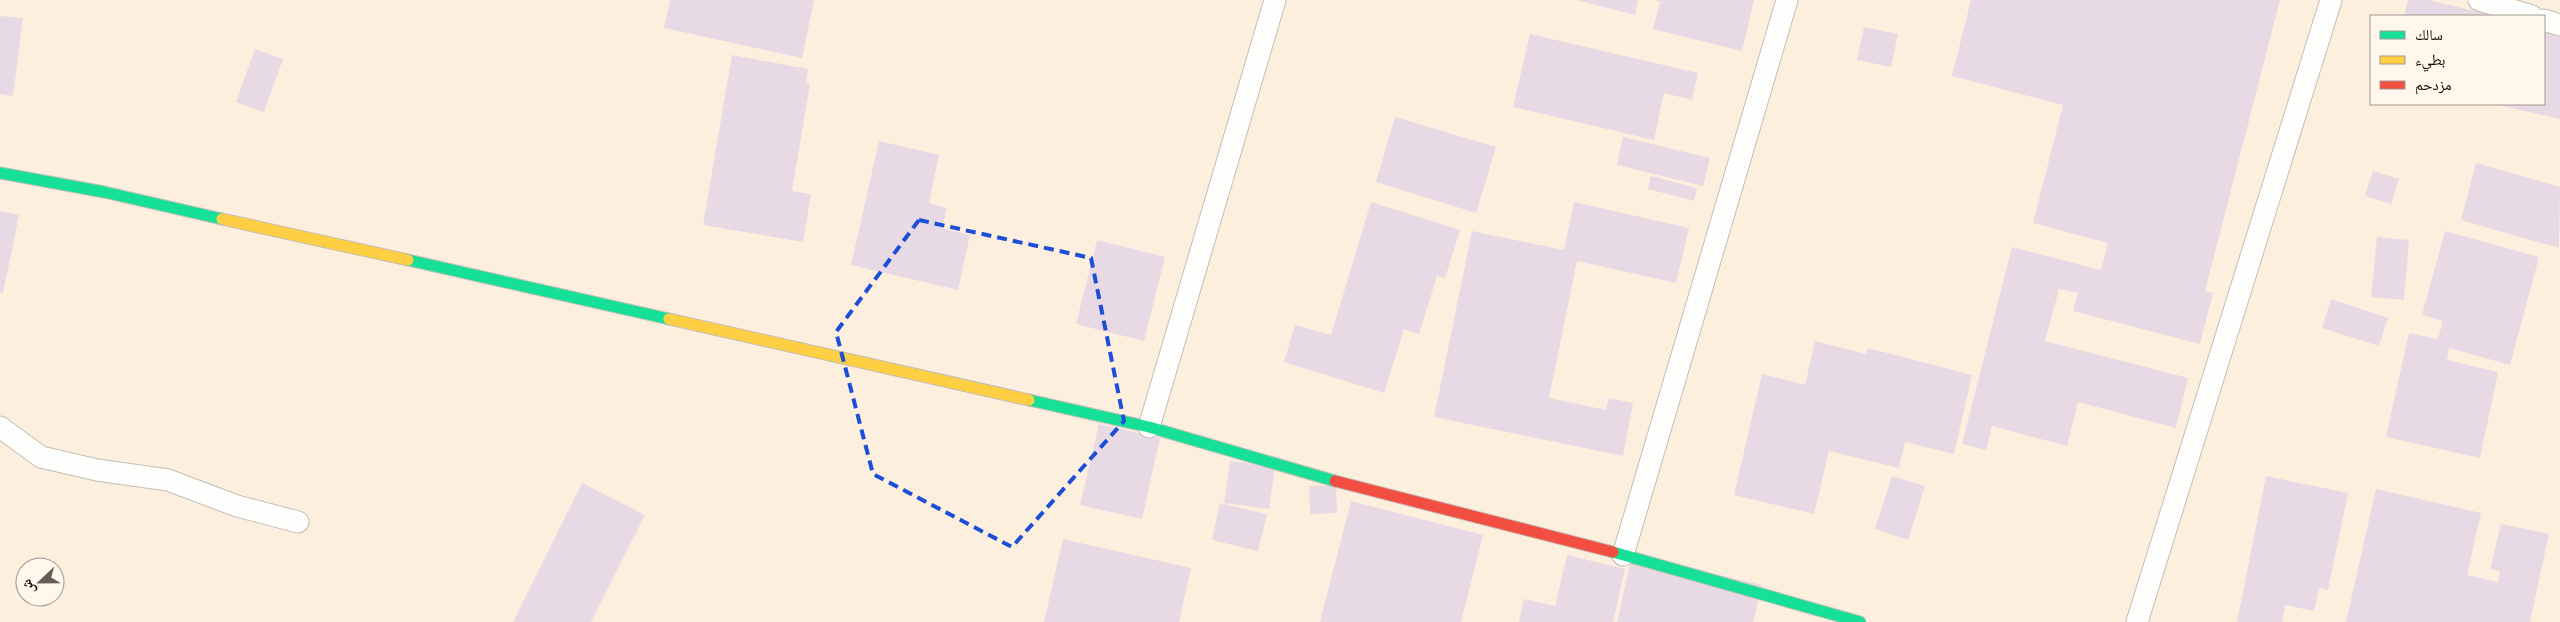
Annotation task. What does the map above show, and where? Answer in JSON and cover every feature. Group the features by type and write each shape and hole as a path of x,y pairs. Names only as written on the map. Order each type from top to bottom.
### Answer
{"street":[{"path":"0,173 114,194 1149,427 1281,467 1623,555 1860,622"}],"lane":[{"path":"1149,427 1275,0"},
{"path":"1623,555 1787,0"},
{"path":"2137,622 2331,0"},
{"path":"2479,0 2529,15"},
{"path":"2545,20 2560,25"},
{"path":"0,426 41,457 98,470 168,480 237,506 298,522"}],"highlighted area":[{"path":"919,220 1091,258 1124,421 1012,547 873,474 836,332"}],"shaded area":[{"path":"0,0 2560,0 2560,622 0,622"}],"building":[{"path":"670,0 814,0 802,58 664,28"},
{"path":"1576,0 1638,0 1635,15"},
{"path":"1654,0 1754,0 1742,51 1653,29 1660,2"},
{"path":"1971,0 2280,0 2205,291 2213,293 2200,344 2073,311 2078,293 2059,289 2045,341 2188,378 2176,428 2078,402 2067,446 1992,426 1986,450 1962,444 2012,247 2101,270 2108,243 2033,223 2063,105 1952,76"},
{"path":"2408,0 2429,0 2491,15 2404,15"},
{"path":"0,16 23,18 13,96 0,94"},
{"path":"1864,27 1898,34 1891,67 1857,60"},
{"path":"2545,27 2560,31 2560,119 2498,105 2545,105"},
{"path":"1530,34 1698,73 1692,100 1664,93 1654,140 1513,107"},
{"path":"255,49 283,59 264,112 236,102"},
{"path":"732,55 808,69 806,83 810,84 792,191 811,194 803,242 703,225"},
{"path":"1395,117 1496,147 1476,213 1376,182"},
{"path":"1623,137 1710,158 1703,186 1617,165"},
{"path":"879,141 939,155 929,203 947,208 942,228 970,235 958,290 851,265"},
{"path":"2476,163 2560,187 2559,248 2461,220"},
{"path":"2373,171 2399,179 2391,204 2365,196"},
{"path":"1651,176 1697,188 1694,201 1648,189"},
{"path":"1371,202 1460,230 1445,278 1437,276 1419,334 1404,329 1384,393 1284,362 1295,325 1331,335"},
{"path":"1574,202 1689,228 1676,283 1577,261 1549,398 1606,410 1609,398 1633,403 1623,456 1434,417 1472,231 1564,250"},
{"path":"0,211 19,215 3,293 0,293"},
{"path":"2445,231 2539,257 2510,365 2449,348 2447,360 2498,372 2480,458 2386,437 2409,333 2438,339 2443,321 2422,315"},
{"path":"2377,237 2409,240 2404,300 2371,297"},
{"path":"1097,240 1165,257 1144,341 1076,324"},
{"path":"2331,299 2388,318 2379,346 2322,328"},
{"path":"1815,341 1866,354 1868,348 1972,375 1954,454 1905,442 1899,468 1829,451 1814,514 1734,495 1762,374 1805,385"},
{"path":"1099,424 1160,438 1142,519 1080,505"},
{"path":"1230,461 1275,467 1269,509 1224,503"},
{"path":"1892,476 1925,486 1908,540 1875,529"},
{"path":"2266,476 2348,493 2328,590 2319,588 2314,611 2285,605 2282,622 2237,622"},
{"path":"582,483 645,515 591,622 513,622"},
{"path":"1309,486 1336,486 1337,513 1310,514"},
{"path":"2376,489 2481,513 2467,575 2498,582 2500,571 2490,569 2501,524 2549,534 2530,622 2346,622"},
{"path":"1351,501 1483,535 1461,622 1320,622"},
{"path":"1220,503 1267,514 1258,551 1212,540"},
{"path":"1063,539 1191,568 1179,622 1044,622"},
{"path":"1567,555 1625,569 1613,622 1519,622 1524,599 1555,606"},
{"path":"1632,555 1762,585 1753,622 1617,622"}],"traffic: fast":[{"path":"0,173 104,192 222,219"},
{"path":"408,260 669,319"},
{"path":"1029,400 1149,427 1335,481"},
{"path":"1613,552 1860,622"}],"traffic: slow":[{"path":"222,219 408,260"},
{"path":"669,319 1029,400"}],"traffic: jam":[{"path":"1335,481 1613,552"}]}
